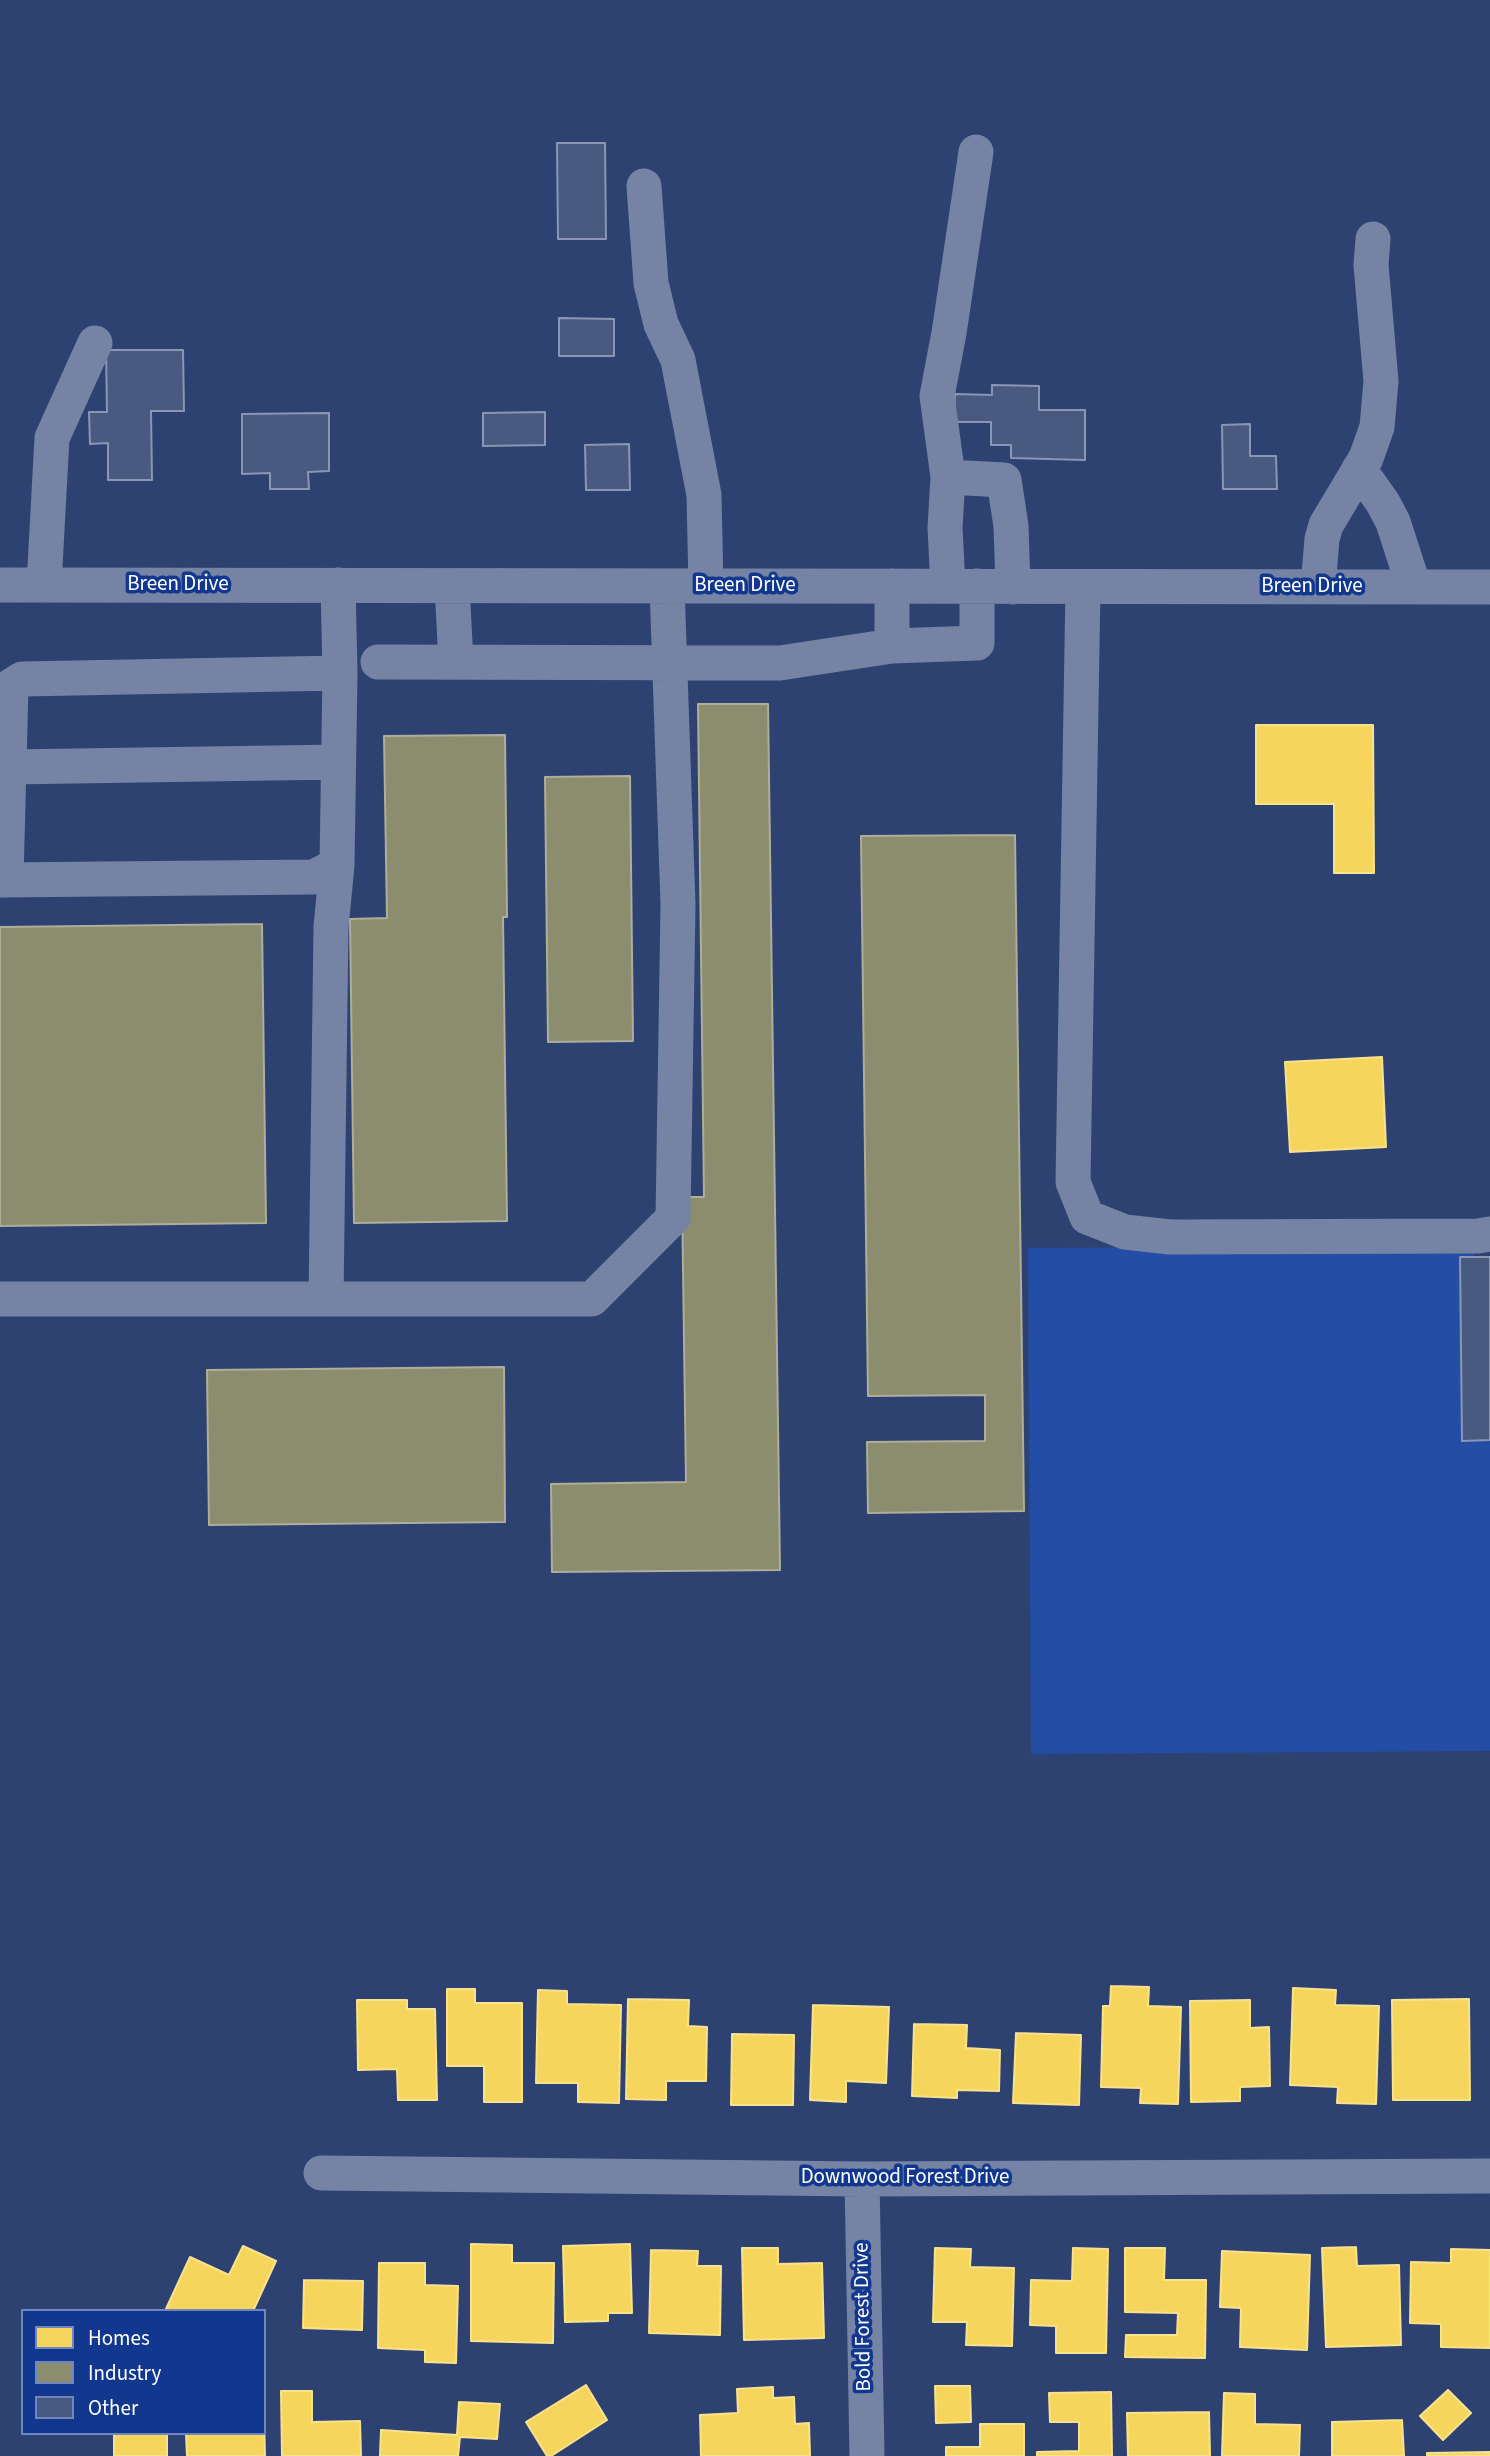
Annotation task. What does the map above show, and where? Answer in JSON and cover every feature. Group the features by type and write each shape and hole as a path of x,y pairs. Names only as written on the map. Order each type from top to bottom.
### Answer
{"street":[{"path":"378,662 780,663 892,646 977,643 945,528 948,477 937,396 950,333 976,152"},
{"path":"644,186 651,283 661,324 678,360 704,495 706,586"},
{"path":"1318,587 1322,539 1326,525 1373,444 1380,404 1380,362 1371,265 1373,239"},
{"path":"44,585 52,438 95,342"},
{"path":"1359,469 1383,503 1392,522 1414,587"},
{"path":"948,477 1004,480 1011,526 1013,587"},
{"name":"Breen Drive","path":"0,585 1490,587"},
{"path":"326,1300 331,927 337,865 340,673 338,585"},
{"path":"452,586 456,662"},
{"path":"0,1298 592,1300 673,1218 678,904 667,586"},
{"path":"892,586 892,646"},
{"path":"1083,587 1073,1182 1087,1217 1125,1232 1170,1237 1490,1234"},
{"path":"337,865 314,877 3,880 11,686 22,679 340,673"},
{"path":"9,766 338,762"},
{"name":"Downwood Forest Drive","path":"321,2173 862,2179 1490,2176"},
{"name":"Bold Forest Drive","path":"862,2179 867,2456"}],"shaded area":[{"path":"1474,1245 1476,1435 1490,1436 1490,1751 1031,1754 1028,1248"}],"building: Homes":[{"path":"1256,725 1373,725 1374,873 1334,873 1334,804 1256,804"},
{"path":"1382,1057 1386,1147 1290,1152 1285,1062"},
{"path":"1111,1986 1149,1987 1148,2006 1181,2007 1178,2104 1140,2103 1141,2088 1101,2087 1103,2006 1110,2006"},
{"path":"1293,1988 1336,1990 1335,2005 1379,2006 1376,2104 1337,2103 1338,2087 1290,2085"},
{"path":"447,1989 475,1989 475,2003 522,2003 522,2102 484,2102 484,2066 447,2066"},
{"path":"538,1990 567,1991 567,2004 621,2005 619,2103 578,2102 578,2083 536,2083"},
{"path":"628,1999 689,2000 688,2026 707,2027 706,2081 666,2081 666,2100 626,2099"},
{"path":"1469,1999 1470,2100 1393,2100 1392,2000"},
{"path":"357,2000 407,2000 407,2009 435,2009 437,2100 398,2100 397,2069 358,2070"},
{"path":"1250,2000 1250,2028 1269,2027 1270,2086 1240,2087 1240,2101 1191,2102 1190,2001"},
{"path":"813,2005 889,2007 886,2083 846,2081 846,2102 810,2100"},
{"path":"914,2024 967,2025 966,2048 1000,2050 999,2091 957,2090 957,2098 912,2096"},
{"path":"1016,2033 1081,2035 1079,2105 1013,2103"},
{"path":"732,2034 794,2035 793,2105 731,2105"},
{"path":"471,2244 512,2245 512,2263 554,2263 553,2343 471,2341"},
{"path":"630,2244 632,2313 608,2313 608,2321 565,2322 563,2246"},
{"path":"243,2246 276,2261 254,2309 166,2309 190,2257 229,2275"},
{"path":"1356,2247 1357,2266 1399,2265 1401,2345 1326,2347 1322,2248"},
{"path":"742,2248 778,2248 778,2264 822,2263 824,2338 744,2340"},
{"path":"935,2248 971,2249 970,2267 1014,2268 1012,2346 966,2345 967,2322 933,2322"},
{"path":"1073,2248 1108,2249 1106,2353 1056,2353 1056,2326 1030,2325 1031,2280 1072,2281"},
{"path":"1125,2248 1165,2248 1164,2280 1206,2280 1205,2358 1125,2357 1126,2335 1177,2335 1178,2313 1125,2312"},
{"path":"1451,2249 1490,2250 1490,2348 1441,2347 1441,2324 1410,2323 1411,2262 1451,2263"},
{"path":"651,2250 698,2251 697,2266 721,2266 720,2335 649,2333"},
{"path":"1222,2251 1310,2255 1307,2350 1240,2347 1241,2308 1220,2307"},
{"path":"379,2263 425,2263 425,2285 458,2286 456,2363 425,2362 425,2350 378,2348"},
{"path":"304,2280 363,2281 362,2330 303,2328"},
{"path":"586,2385 607,2420 547,2456 526,2422"},
{"path":"935,2386 970,2386 971,2422 936,2423"},
{"path":"773,2387 773,2398 794,2397 795,2424 809,2423 810,2456 701,2456 700,2415 738,2413 737,2389"},
{"path":"1448,2390 1471,2413 1443,2440 1420,2416"},
{"path":"281,2391 312,2391 312,2422 360,2421 361,2456 282,2456"},
{"path":"1111,2392 1112,2456 1037,2456 1037,2452 1079,2451 1079,2422 1050,2422 1049,2393"},
{"path":"1224,2393 1255,2394 1255,2424 1300,2425 1299,2456 1222,2456"},
{"path":"459,2402 500,2404 497,2439 460,2437 458,2456 380,2456 381,2430 457,2435"},
{"path":"1209,2412 1210,2456 1128,2456 1127,2413"},
{"path":"1402,2420 1404,2456 1332,2456 1332,2422"},
{"path":"980,2424 1024,2424 1024,2456 946,2456 946,2447 980,2447"},
{"path":"114,2435 167,2435 167,2456 114,2456"},
{"path":"186,2435 264,2435 265,2456 187,2456"},
{"path":"1490,2452 1490,2456 1427,2456 1427,2453"}],"building: Industry":[{"path":"698,704 768,704 780,1570 552,1572 551,1484 686,1482 682,1197 704,1197"},
{"path":"505,735 507,917 503,917 507,1221 354,1223 350,919 387,918 384,736"},
{"path":"630,776 633,1041 548,1042 545,777"},
{"path":"1015,835 1024,1511 868,1513 867,1442 985,1441 985,1395 868,1396 861,836"},
{"path":"262,924 266,1223 0,1226 0,927"},
{"path":"504,1367 505,1522 209,1525 207,1370"}],"building: Other":[{"path":"557,143 605,143 606,239 558,239"},
{"path":"559,318 614,319 614,356 559,356"},
{"path":"106,350 183,350 184,411 151,411 152,480 108,480 108,443 90,444 89,412 107,412"},
{"path":"992,385 1039,386 1039,410 1085,410 1085,460 1011,458 1011,445 991,445 991,422 954,422 955,394 992,395"},
{"path":"545,412 545,445 483,446 483,413"},
{"path":"329,413 329,471 308,472 309,489 270,489 270,473 242,474 242,414"},
{"path":"1250,424 1250,456 1276,456 1277,489 1223,489 1222,425"},
{"path":"629,444 630,490 586,490 585,445"},
{"path":"1460,1257 1490,1257 1490,1440 1462,1441"}]}
